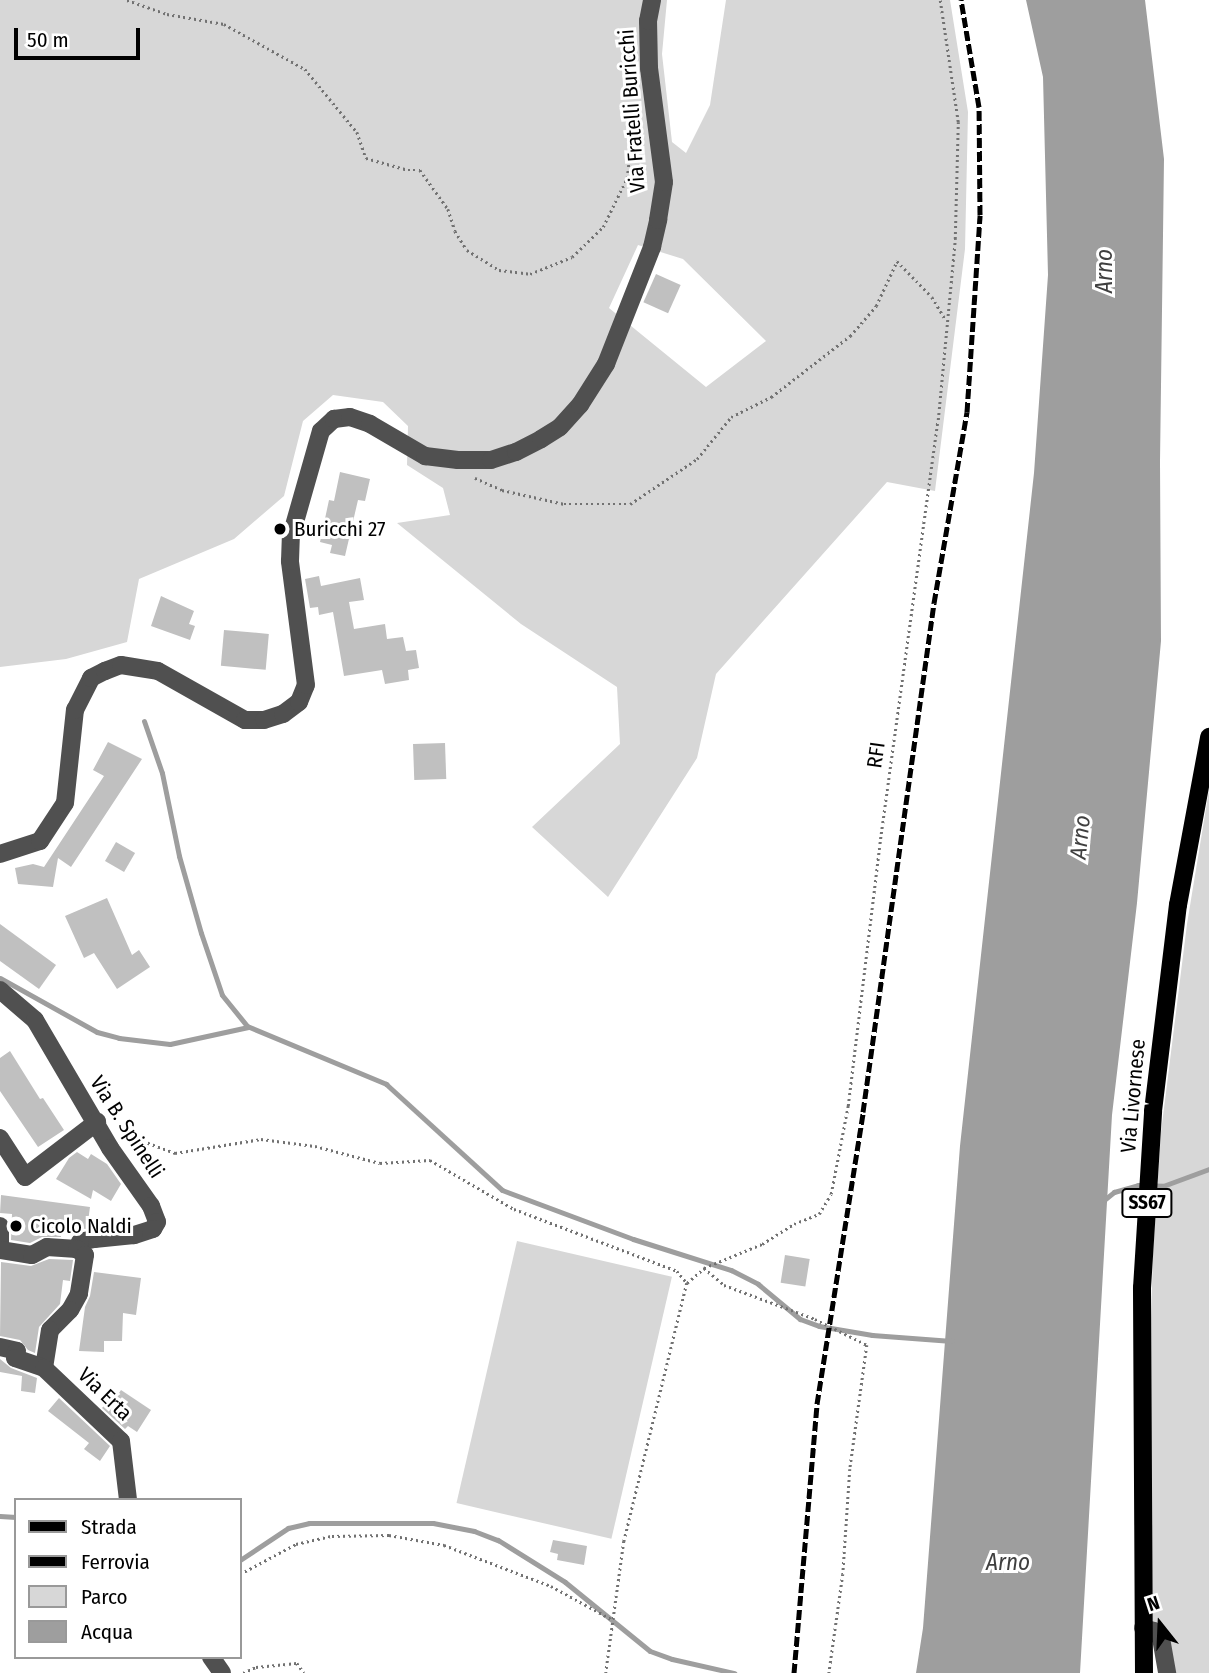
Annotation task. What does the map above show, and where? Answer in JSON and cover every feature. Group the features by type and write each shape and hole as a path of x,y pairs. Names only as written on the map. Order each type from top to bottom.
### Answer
{"main road":[{"name":"Via Livornese","path":"1143,1673 1142,1288 1153,1111 1178,905 1209,737"}],"street":[{"name":"Via Fratelli Buricchi","path":"0,855 40,841 65,803 75,710 91,678 121,666 158,671 245,720 264,720 283,714 299,702 306,685 290,561 291,536 321,431 334,419 350,418 370,424 425,456 491,460 516,452 541,439 560,427 580,405 606,364 652,247 658,220 664,182 649,68 648,21 652,0"},
{"name":"Via B. Spinelli","path":"0,990 35,1020 110,1147 151,1206 157,1222 153,1229 134,1236 94,1238 80,1242 77,1249"},
{"path":"0,1138 25,1177 97,1122"},
{"path":"1,1241 32,1255 47,1247 77,1249 85,1255 79,1294 70,1310 50,1330 44,1368"},
{"name":"Via Erta","path":"0,1347 17,1351 15,1358 44,1368 121,1441 128,1498"},
{"path":"1143,1628 1154,1631 1161,1638 1167,1673"}],"path":[{"path":"127,0 167,14 224,24 305,69 356,132 366,158 408,170 420,170 447,209 455,231 467,250 499,270 530,274 572,257 603,227 628,178 636,97"},
{"name":"RFI","path":"705,1268 762,1244 794,1224 818,1214 831,1194 848,1106 881,834 938,420 956,239 958,122 940,0"},
{"path":"464,473 502,490 564,504 630,504 697,459 731,417 771,397 850,336 876,306 897,261 932,297 946,320"},
{"path":"97,1122 148,1145 176,1153 261,1139 315,1146 380,1163 430,1160 514,1209 677,1271 687,1283"},
{"path":"606,1673 624,1541 687,1283 705,1268 724,1285 815,1319 867,1345 850,1469 843,1574 829,1673"},
{"path":"242,1573 296,1544 332,1536 389,1535 444,1545 551,1586 613,1620"},
{"path":"243,1673 256,1667 297,1663 303,1673"}],"green space":[{"path":"0,0 667,0 662,54 672,142 686,153 710,105 726,0 950,0 968,112 965,249 935,491 887,482 716,674 697,758 608,897 532,827 620,744 617,687 521,624 397,523 450,515 443,488 407,465 408,426 383,402 333,395 303,421 284,496 234,539 139,579 127,642 66,659 0,667","holes":["638,245 683,259 766,341 706,387 609,308"]},
{"path":"1209,790 1209,1673 1160,1673 1155,1650 1150,1577 1148,1413 1153,1254 1161,1132 1187,924"},
{"path":"517,1241 672,1277 611,1539 456,1503"}],"water":[{"name":"Arno","path":"1026,0 1145,0 1164,159 1160,462 1161,641 1137,903 1112,1115 1080,1673 916,1673 923,1628 960,1146 1034,473 1048,275 1043,77"}],"building":[{"path":"656,274 681,285 668,313 643,302"},
{"path":"340,472 370,479 365,501 358,500 345,556 330,553 332,545 320,542 329,500 334,501"},
{"path":"319,576 321,586 360,578 364,600 349,602 354,629 385,624 387,639 403,637 406,651 416,650 419,668 408,670 409,680 385,684 382,670 344,676 333,612 319,615 318,607 310,608 305,579"},
{"path":"161,596 194,611 189,624 195,626 190,640 151,626"},
{"path":"224,630 269,634 266,670 221,666"},
{"path":"108,742 142,759 71,867 58,858 53,887 18,884 15,868 33,864 44,867 104,776 93,770"},
{"path":"445,743 446,779 414,780 413,744"},
{"path":"116,842 135,853 124,872 105,861"},
{"path":"107,898 132,955 139,950 150,967 117,989 94,953 84,958 65,916"},
{"path":"0,924 56,965 39,989 0,961"},
{"path":"10,1051 40,1099 43,1098 64,1130 38,1147 0,1091 0,1058"},
{"path":"77,1152 88,1159 91,1154 107,1164 121,1184 111,1201 93,1190 91,1199 56,1179 69,1158"},
{"path":"1,1195 90,1207 87,1229 62,1227 61,1237 42,1237 30,1243 11,1240 12,1214 0,1213"},
{"path":"785,1255 810,1259 805,1287 781,1283"},
{"path":"49,1259 73,1260 70,1281 63,1280 60,1304 39,1327 35,1353 28,1350 20,1340 0,1336 1,1262 31,1266"},
{"path":"94,1272 141,1278 136,1315 123,1313 122,1341 104,1341 104,1352 79,1351 85,1307 90,1296"},
{"path":"0,1359 11,1368 37,1378 35,1393 21,1391 22,1376 0,1372"},
{"path":"121,1390 151,1410 137,1432 128,1426 125,1429 102,1408 109,1399 113,1402"},
{"path":"59,1398 110,1446 100,1461 84,1449 89,1443 48,1411"},
{"path":"553,1540 587,1546 584,1565 557,1560 558,1554 550,1552"}],"waterway":[{"path":"144,721 162,773 179,856 201,933 222,995 247,1026 386,1084 502,1190 633,1239 731,1270 758,1284 800,1319 819,1326 872,1335 952,1341"},
{"path":"0,978 97,1032 119,1038 170,1044 248,1027"},
{"path":"1104,1200 1114,1192 1138,1185 1163,1186 1209,1169"},
{"path":"0,1516 14,1517"},
{"path":"242,1559 288,1528 309,1523 433,1523 474,1531 498,1540 565,1582 650,1651 672,1659 734,1673"}],"railway":[{"path":"794,1673 817,1404 863,1112 934,603 967,412 980,215 979,107 961,0"}],"place":[{"name":"Buricchi 27","path":"280,529"},
{"name":"Cicolo Naldi","path":"16,1226"}]}
